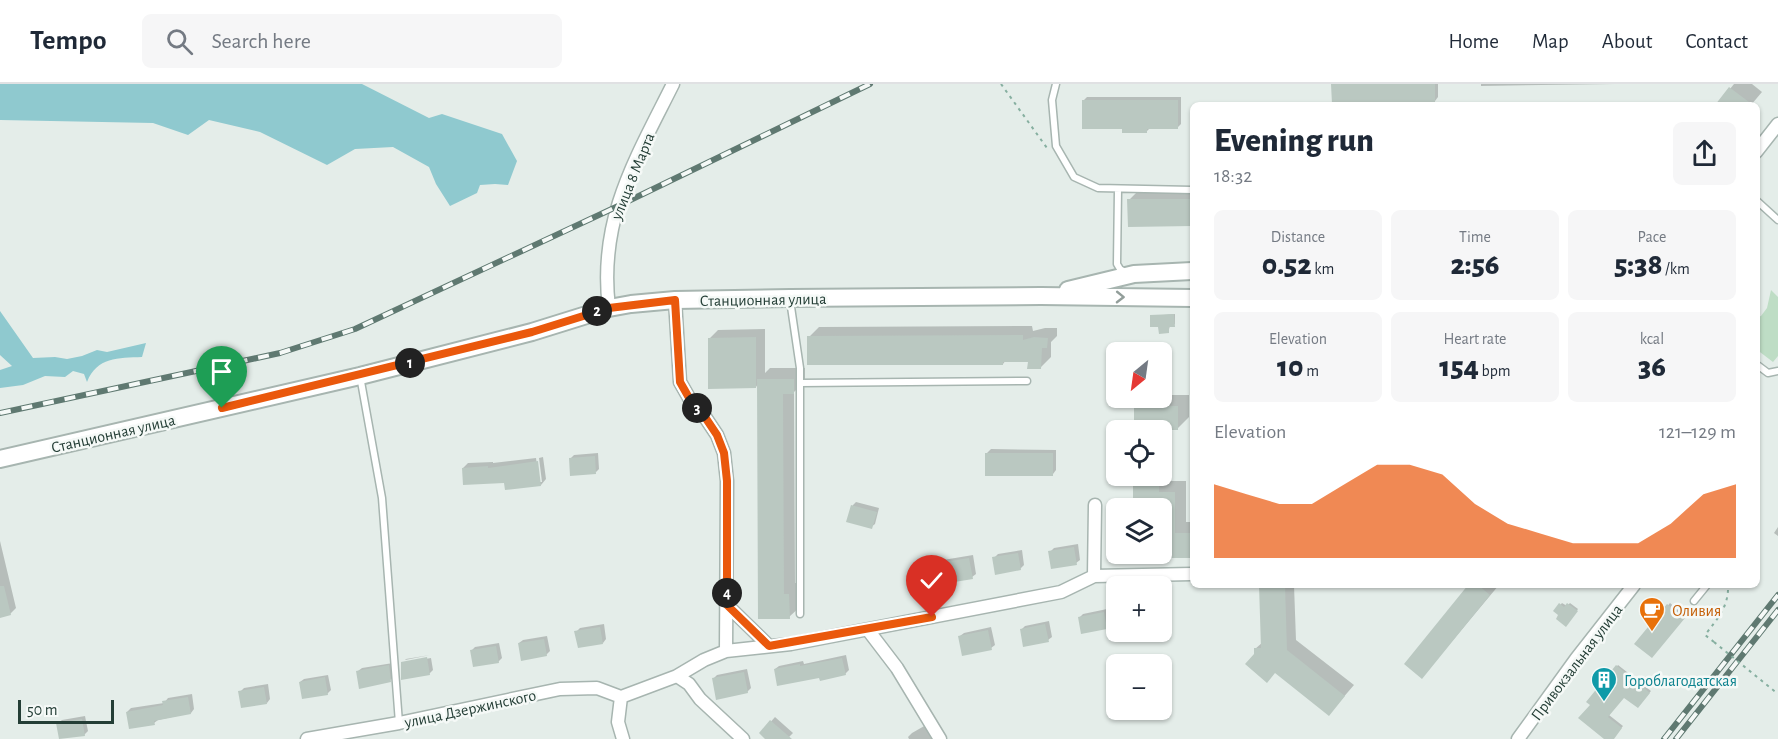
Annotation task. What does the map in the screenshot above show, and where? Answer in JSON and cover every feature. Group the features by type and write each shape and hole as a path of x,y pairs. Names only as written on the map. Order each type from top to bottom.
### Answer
{"street":[{"name":"улица 8 Марта","path":"609,308 606,273 609,241 616,207 636,158 673,84"},
{"path":"1760,147 1778,124"},
{"name":"Станционная улица","path":"1041,296 1134,274 1190,272"},
{"name":"Станционная улица","path":"0,459 360,376 532,332 609,308 675,300 790,298 1041,296 1190,298"},
{"path":"675,300 680,382 692,403 717,435 724,453 727,481 726,651"},
{"path":"1094,576 1095,505"},
{"path":"623,739 618,722 621,697 677,676 726,651 868,630 1061,592 1094,576 1190,574"},
{"name":"Привокзальная улица","path":"1518,739 1632,588"},
{"path":"727,605 769,646"},
{"path":"868,630 897,668 940,739"},
{"path":"689,684 694,666"},
{"path":"677,676 689,684 700,699 743,739"},
{"name":"улица Дзержинского","path":"307,739 399,723 560,689 597,688 621,697"}],"lane":[{"path":"1056,84 1052,100 1056,146 1074,177 1098,188 1190,190"},
{"path":"1118,189 1118,264 1124,272 1134,274"},
{"path":"1760,204 1778,220"},
{"path":"790,298 800,383 800,614"},
{"path":"1760,367 1768,373 1778,371"},
{"path":"360,376 382,498 399,723"},
{"path":"800,383 1027,381"},
{"path":"1694,601 1705,588"}],"path":[{"path":"1001,84 1052,154"},
{"path":"1728,588 1725,609 1705,635 1778,694"}],"green space":[{"path":"1771,290 1778,297 1778,356 1773,362 1760,352 1760,316 1767,308"}],"water":[{"path":"0,84 362,84 429,118 442,114 502,134 517,161 508,185 480,185 477,193 450,206 436,184 429,167 393,147 355,149 327,165 260,132 209,120 188,135 153,123 0,120"},
{"path":"0,311 33,358 67,359 97,350 107,352 146,343 142,357 109,360 102,363 91,374 87,382 84,374 73,371 65,377 45,376 23,385 0,388 0,370 12,366 0,355"}],"building":[{"path":"1331,84 1435,84 1435,102 1332,102"},
{"path":"1729,87 1749,102 1717,102"},
{"path":"1082,100 1178,100 1178,129 1147,129 1147,133 1122,133 1122,129 1082,129"},
{"path":"1127,199 1190,199 1190,226 1128,227"},
{"path":"1174,314 1175,327 1169,327 1169,333 1159,334 1158,327 1150,327 1150,315"},
{"path":"1023,335 1023,340 1034,337 1048,338 1047,348 1042,348 1041,369 1027,369 1028,362 1003,362 1003,365 807,365 807,336"},
{"path":"756,337 756,388 708,389 708,338"},
{"path":"757,379 794,379 794,394 783,394 784,594 789,594 790,619 758,619"},
{"path":"1178,406 1178,430 1172,430 1172,420 1134,420 1134,408"},
{"path":"985,453 1053,453 1053,476 985,476"},
{"path":"595,456 596,474 570,476 569,458"},
{"path":"538,461 541,486 505,490 504,483 463,485 462,468 488,466 488,468"},
{"path":"1133,486 1159,486 1159,492 1175,492 1175,533 1190,533 1190,558 1172,558 1172,498 1133,498"},
{"path":"851,505 877,512 872,529 846,522"},
{"path":"1074,547 1077,565 1051,569 1048,551"},
{"path":"1018,553 1021,570 995,575 992,557"},
{"path":"969,558 973,579 942,584 938,563"},
{"path":"0,586 4,586 11,615 0,618"},
{"path":"1259,588 1285,588 1287,650 1345,696 1329,716 1275,673 1267,683 1245,664 1254,654 1254,648 1261,648"},
{"path":"1466,588 1482,588 1490,595 1422,679 1404,664"},
{"path":"1559,603 1564,607 1567,603 1578,611 1566,627 1556,619 1558,615 1553,611"},
{"path":"1667,604 1685,618 1652,658 1634,644"},
{"path":"1104,612 1106,629 1081,634 1078,617"},
{"path":"1045,624 1049,642 1023,647 1020,629"},
{"path":"600,627 603,644 578,648 574,631"},
{"path":"988,630 992,650 962,656 958,636"},
{"path":"544,639 547,656 521,661 518,643"},
{"path":"496,646 499,663 473,667 470,650"},
{"path":"427,657 430,675 401,680 401,662"},
{"path":"842,658 846,675 820,681 819,678 777,686 774,669"},
{"path":"389,665 391,682 359,689 356,671"},
{"name":"Гороблагодатская","path":"1616,665 1650,693 1638,708 1624,698 1608,717 1622,728 1614,739 1604,739 1578,718 1590,705 1586,702"},
{"path":"744,672 748,693 716,700 712,678"},
{"path":"325,677 328,695 302,699 299,682"},
{"path":"264,687 267,704 241,708 238,691"},
{"path":"188,697 191,714 154,721 155,725 129,729 126,712 163,705 162,701"},
{"path":"82,719 85,736 59,739 56,723"},
{"path":"770,720 792,739 765,739 759,733"}],"railway":[{"path":"0,413 280,353 355,329 616,207 870,84"},
{"path":"1664,739 1778,595"},
{"path":"1676,739 1778,610"}],"place":[{"name":"Оливия","path":"1652,633"},
{"name":"Гороблагодатская","path":"1604,703"}],"route":[{"path":"222,408 532,332 609,308 675,300 680,382 692,403 717,435 724,453 727,481 727,605 769,646 791,644 932,617"}]}
